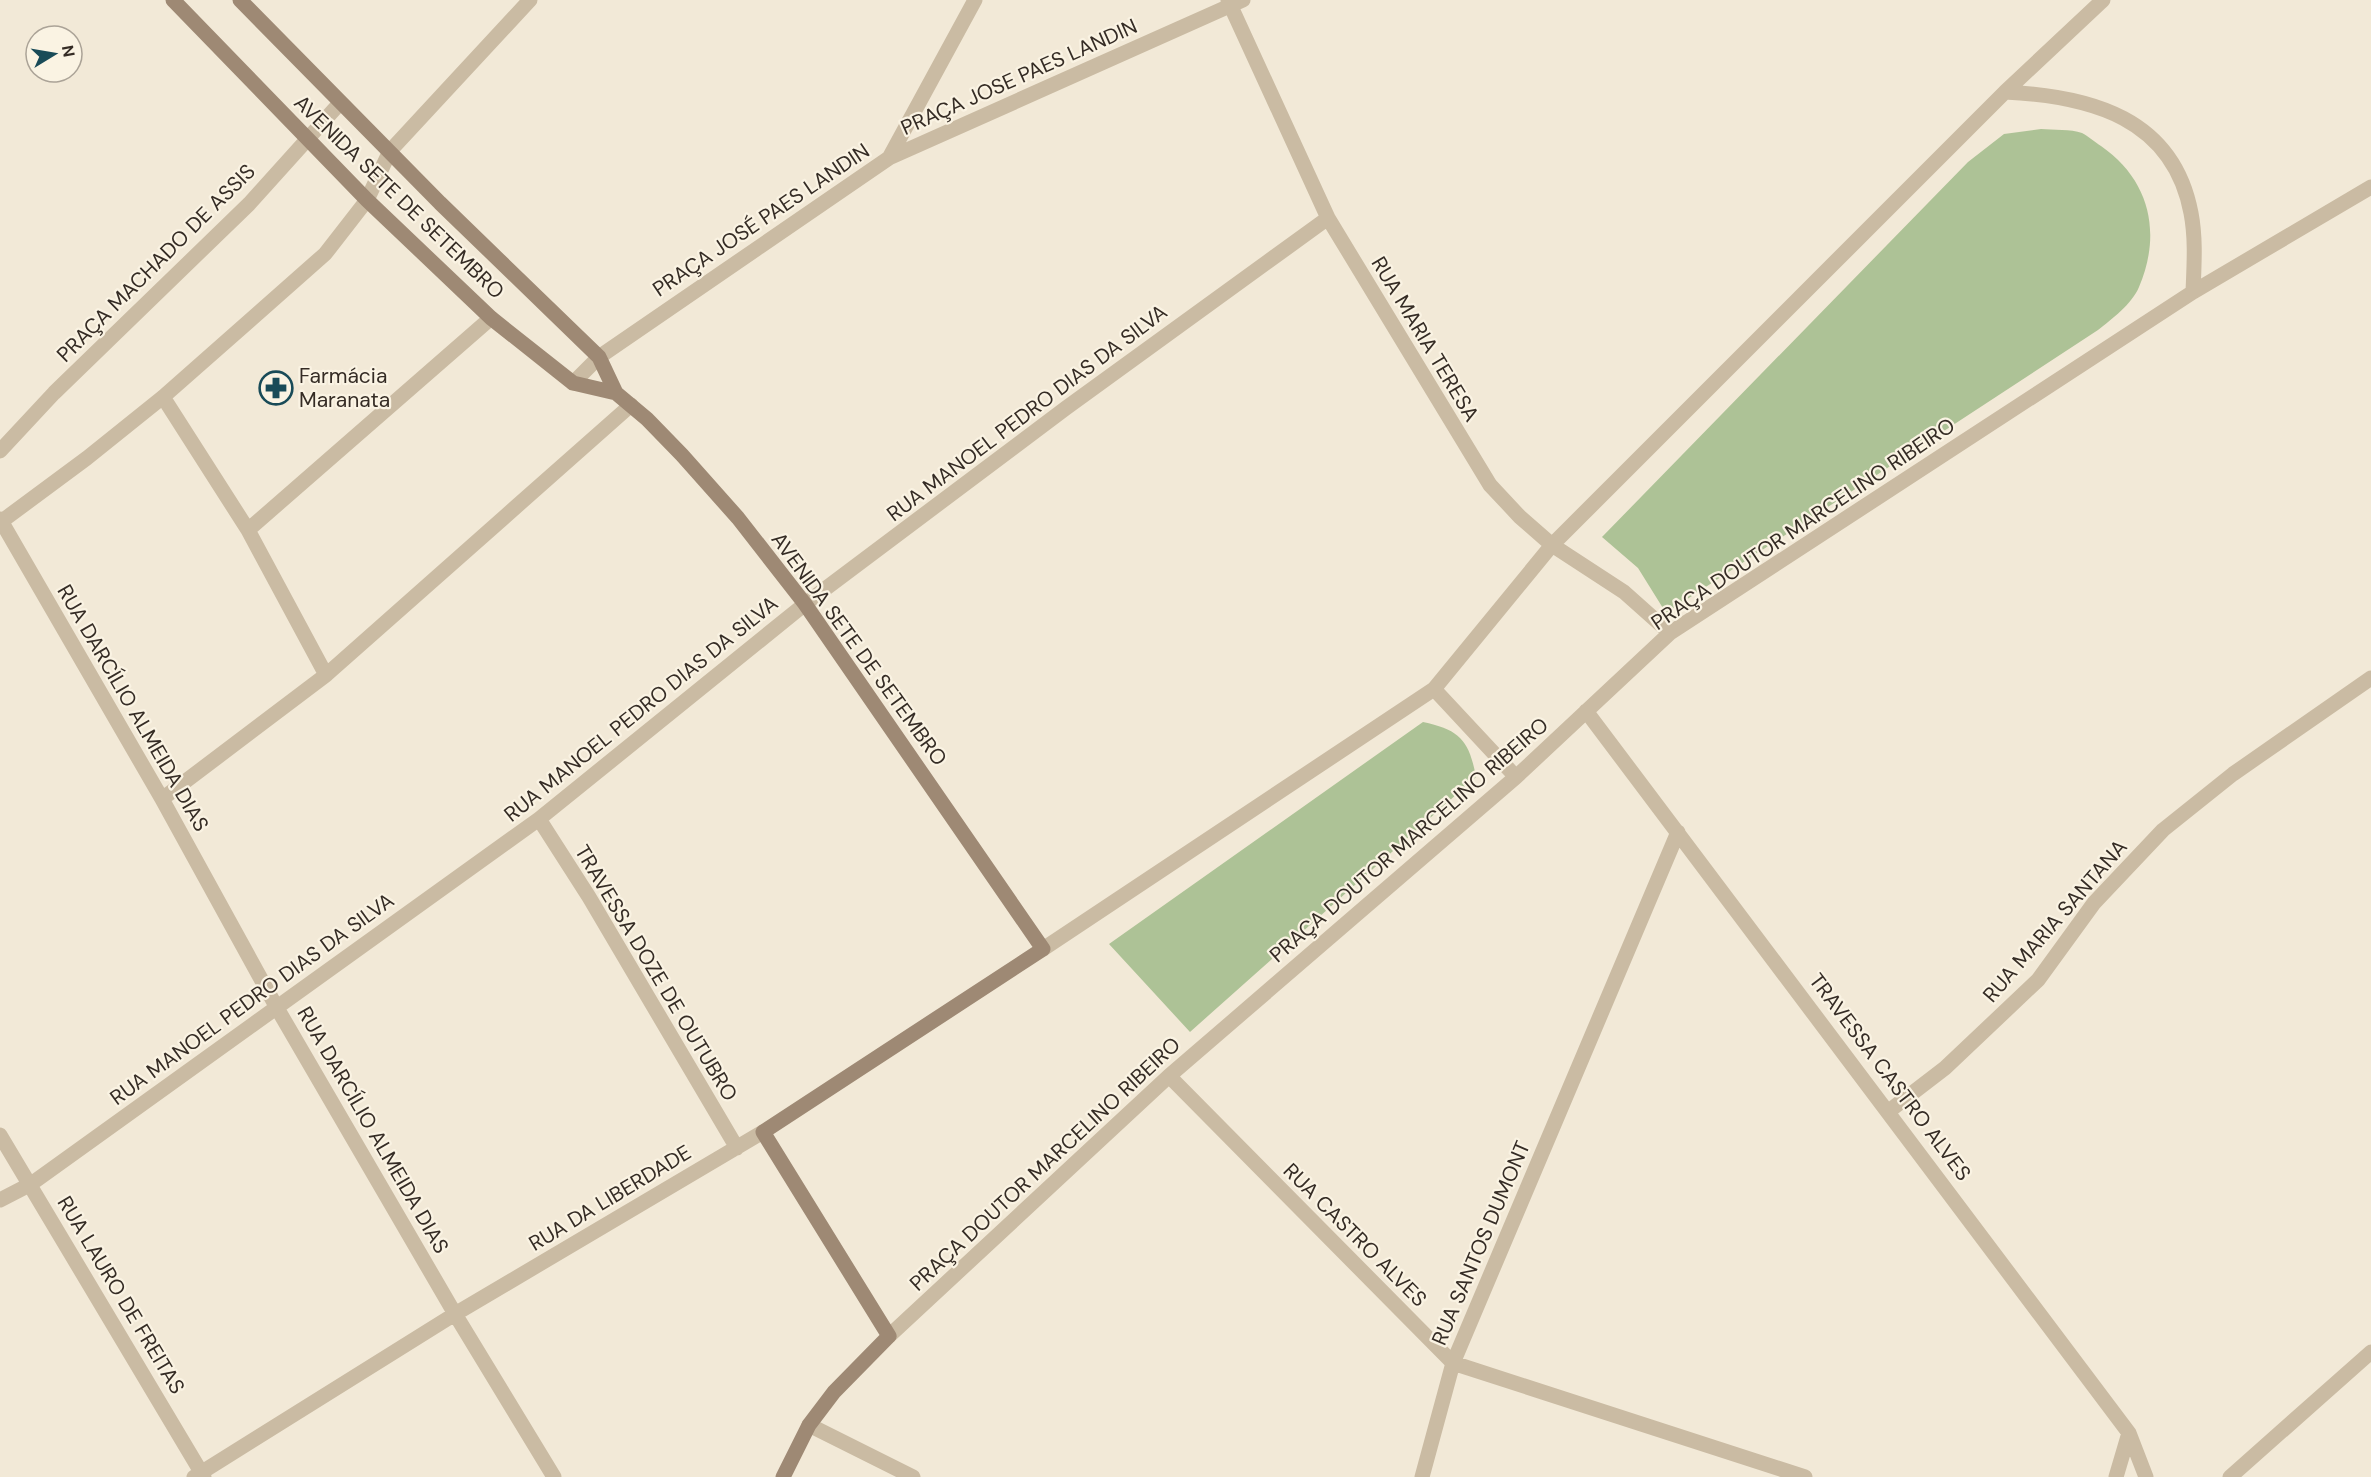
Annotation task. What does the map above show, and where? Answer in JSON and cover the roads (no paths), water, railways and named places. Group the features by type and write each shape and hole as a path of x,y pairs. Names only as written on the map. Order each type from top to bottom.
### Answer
{"main road":[{"name":"AVENIDA SETE DE SETEMBRO","path":"173,0 367,200 491,318 573,383 616,393 682,454 724,502 805,604 1043,949"},
{"name":"AVENIDA SETE DE SETEMBRO","path":"240,0 340,103 599,357 616,393"},
{"name":"RUA DA LIBERDADE","path":"763,1132 1043,949"},
{"path":"763,1132 889,1336 834,1392 809,1425 783,1477"}],"street":[{"path":"1,520 87,458 163,397 326,254 367,200 390,151 530,0"},
{"name":"PRAÇA JOSÉ PAES LANDIN","path":"573,383 599,357 890,158 975,0"},
{"path":"1043,949 1434,689 1552,545 2005,92 2103,0"},
{"name":"PRAÇA JOSE PAES LANDIN","path":"890,158 1234,1"},
{"name":"RUA MARIA TERESA","path":"1234,1 1328,218 1490,485 1520,517 1552,545 1624,592 1671,633"},
{"path":"2005,92 2059,96 2101,107 2127,119 2153,138 2170,158 2184,188 2192,214 2193,292"},
{"name":"PRAÇA MACHADO DE ASSIS","path":"0,452 54,393 249,204 340,103"},
{"name":"PRAÇA DOUTOR MARCELINO RIBEIRO","path":"889,1336 1169,1076 1516,777 1671,633 2193,292 2371,188"},
{"name":"RUA MANOEL PEDRO DIAS DA SILVA","path":"0,1200 31,1184 539,819 805,604 1066,408 1328,218"},
{"path":"248,530 491,318"},
{"path":"163,397 248,530 326,675"},
{"path":"162,799 326,675 631,405"},
{"name":"RUA DARCÍLIO ALMEIDA DIAS","path":"1,520 162,799 277,1008 554,1477"},
{"name":"RUA MARIA SANTANA","path":"1889,1111 1992,1027 2038,980 2094,903 2163,830 2233,774 2371,678"},
{"path":"1434,689 1516,777"},
{"name":"TRAVESSA CASTRO ALVES","path":"1586,711 2129,1433 2146,1477"},
{"name":"TRAVESSA DOZE DE OUTUBRO","path":"539,819 590,897 737,1148"},
{"name":"RUA SANTOS DUMONT","path":"1678,832 1453,1363 1796,1476"},
{"name":"RUA CASTRO ALVES","path":"1169,1076 1453,1363"},
{"name":"RUA DA LIBERDADE","path":"200,1476 456,1314 763,1132"},
{"name":"RUA LAURO DE FREITAS","path":"0,1135 31,1184 200,1476"},
{"path":"2230,1477 2371,1352"},
{"path":"1422,1477 1453,1363"},
{"path":"809,1425 913,1477"},
{"path":"2116,1477 2129,1433"}],"place":[{"name":"Farmácia Maranata","path":"276,388"}]}
